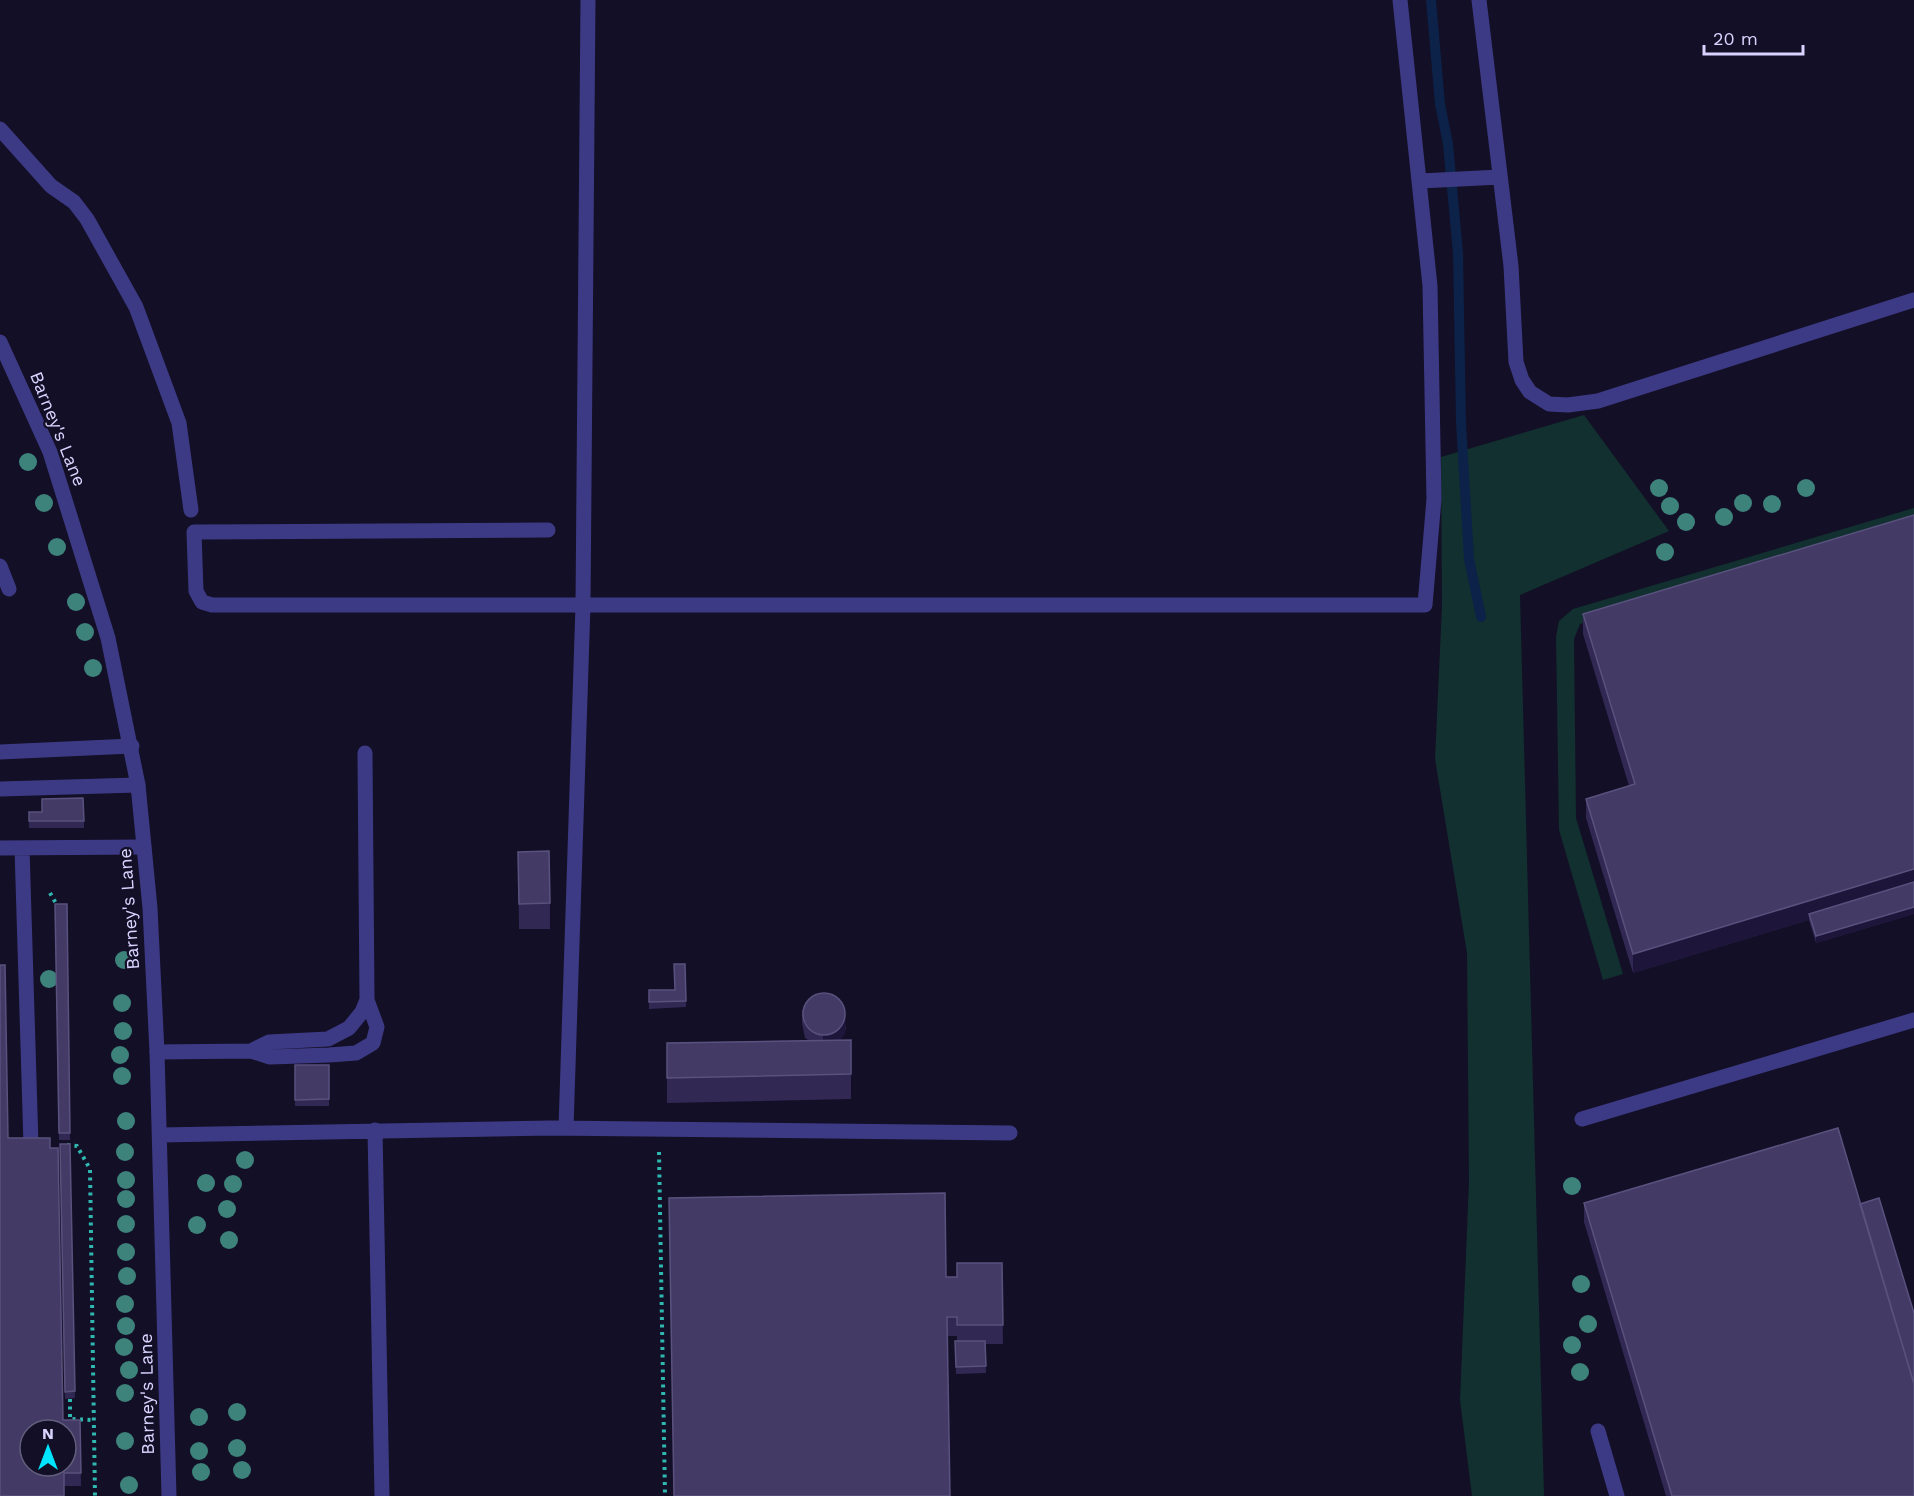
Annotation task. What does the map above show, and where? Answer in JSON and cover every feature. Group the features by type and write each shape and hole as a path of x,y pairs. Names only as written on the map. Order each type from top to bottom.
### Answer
{"street":[{"path":"566,1128 583,605 588,0"},
{"path":"548,530 194,532 196,591 202,602 212,605 1425,605 1434,499 1432,347 1426,181 1400,0"},
{"path":"1479,0 1510,266 1516,362 1522,380 1530,392 1549,404 1568,405 1598,401 1914,300"},
{"path":"0,129 51,186 74,202 87,219 136,307 179,423 191,510"},
{"path":"1426,181 1500,177"},
{"name":"Barney's Lane","path":"0,342 50,452 108,638 132,746 138,785 157,1052 170,1496"},
{"path":"0,566 9,589"},
{"path":"0,752 132,746"},
{"path":"157,1052 251,1051 270,1057 356,1053 373,1043 377,1027 367,1000 365,753"},
{"path":"0,789 138,785"},
{"path":"0,848 144,847"},
{"path":"22,848 31,1145"},
{"path":"251,1051 269,1042 328,1039 349,1028 362,1012 367,1000"},
{"path":"1582,1119 1914,1020"},
{"path":"160,1136 566,1128 1010,1133"},
{"path":"375,1131 382,1496"},
{"path":"1598,1431 1617,1496"}],"path":[{"path":"659,1129 665,1496"},
{"path":"64,1151 64,1142 76,1146 90,1168 94,1496"},
{"path":"70,1399 70,1419 93,1420"}],"green space":[{"path":"1584,415 1669,531 1520,595 1544,1496 1472,1496 1460,1400 1469,1182 1467,953 1435,759 1442,606 1441,457"},
{"path":"1914,508 1914,526 1580,624 1574,639 1576,818 1623,974 1603,980 1559,830 1556,637 1559,621 1573,609"}],"building":[{"path":"1914,515 1914,869 1633,954 1586,799 1635,784 1583,614"},
{"path":"83,798 84,821 29,821 29,812 42,812 42,799"},
{"path":"549,851 550,903 519,904 518,852"},
{"path":"1914,882 1914,907 1816,936 1809,914"},
{"path":"55,904 67,904 70,1133 59,1133"},
{"path":"674,964 685,964 686,1001 649,1002 649,990 675,990"},
{"path":"0,965 5,965 8,1138 50,1138 50,1148 58,1148 63,1418 18,1418 18,1478 64,1478 64,1496 0,1496"},
{"path":"824,993 832,994 839,999 844,1006 844,1022 839,1029 832,1034 824,1035 816,1034 809,1029 804,1022 803,1014 804,1006 809,999 816,994"},
{"path":"851,1040 851,1074 667,1078 667,1043"},
{"path":"295,1065 329,1065 329,1099 295,1100"},
{"path":"1838,1128 1914,1384 1914,1496 1672,1496 1584,1203"},
{"path":"60,1144 70,1144 75,1391 65,1392"},
{"path":"945,1193 946,1277 957,1277 957,1263 1002,1263 1003,1325 957,1325 957,1317 947,1317 950,1496 674,1496 669,1198"},
{"path":"1879,1198 1914,1313 1914,1384 1860,1204"},
{"path":"955,1341 985,1341 986,1366 956,1367"},
{"path":"78,1420 80,1420 81,1473 78,1473"}],"waterway":[{"path":"1431,0 1440,104 1448,144 1458,253 1461,423 1469,559 1481,617"}]}
